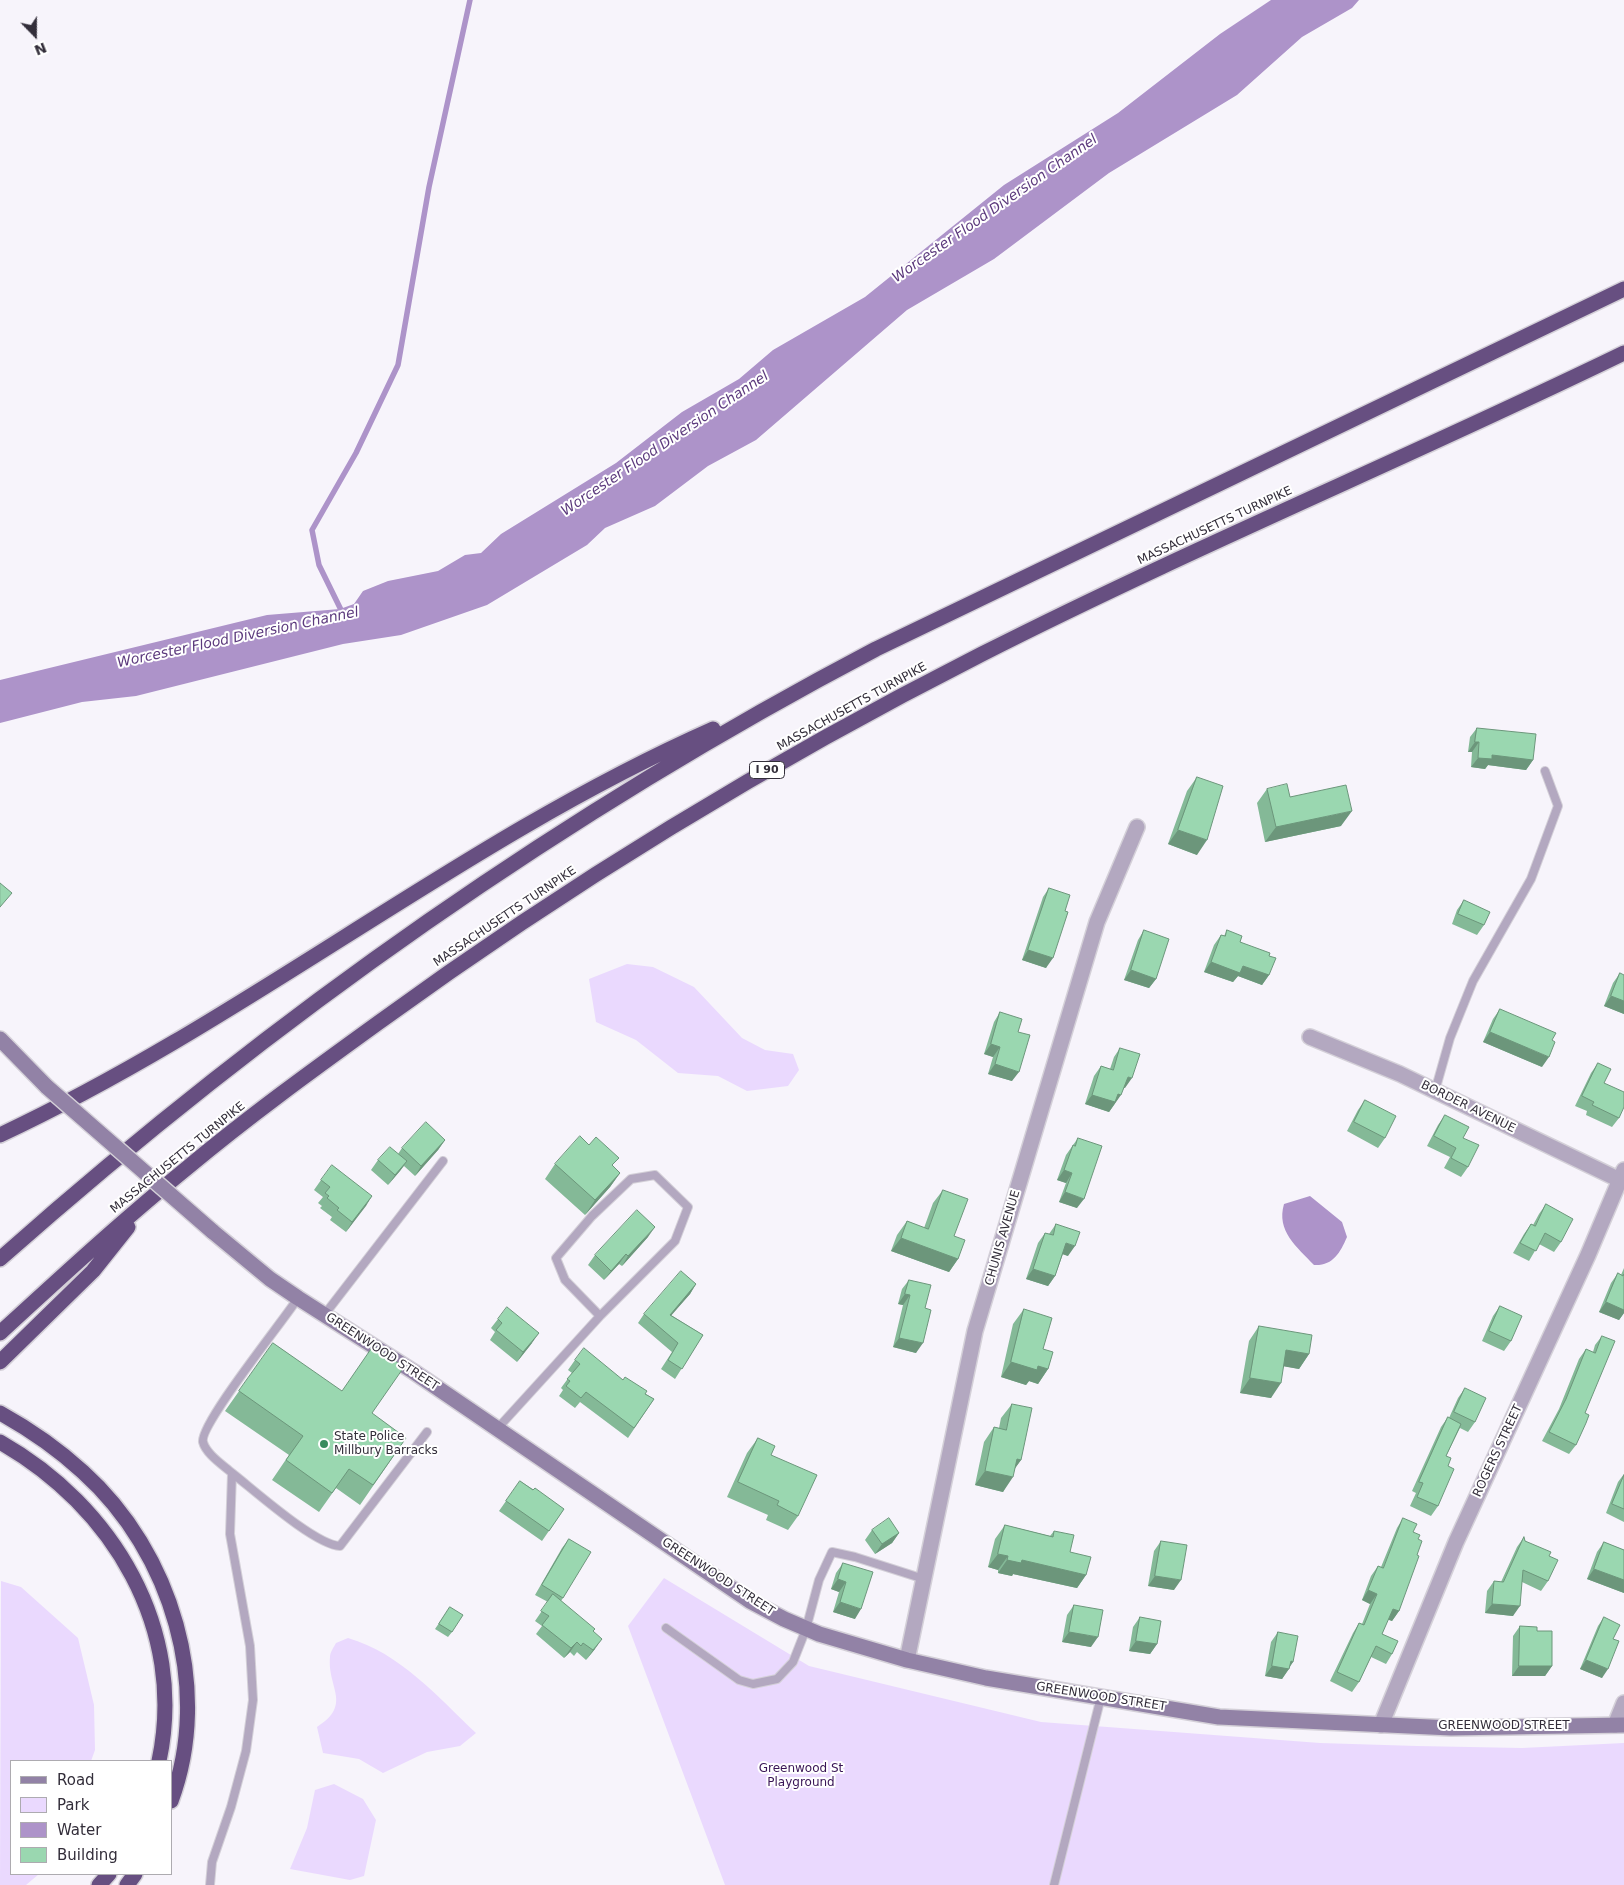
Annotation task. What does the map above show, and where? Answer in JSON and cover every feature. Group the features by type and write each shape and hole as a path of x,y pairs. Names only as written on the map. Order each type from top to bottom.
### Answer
{"highway":[{"path":"0,1135 62,1104 245,1000 568,800 685,742 783,698 973,600 1624,289"},
{"name":"MASSACHUSETTS TURNPIKE","path":"0,1333 150,1199 232,1131 428,987 544,906 728,793 840,729 982,654 1144,575 1624,353"},
{"path":"0,1259 171,1116 306,1009 392,946 560,832 783,698"},
{"path":"0,1362 93,1271 150,1199"},
{"path":"1,1414 84,1472 137,1536 158,1573 173,1613 183,1651 189,1699 188,1729 172,1797"},
{"path":"0,1442 31,1459 88,1509 112,1540 139,1590 153,1621 166,1697 164,1741 159,1760"},
{"path":"99,1885 107,1875"},
{"path":"127,1885 135,1875"}],"street":[{"name":"CHUNIS AVENUE","path":"907,1660 976,1331 1097,922 1137,827"},
{"name":"BORDER AVENUE","path":"1310,1037 1435,1091 1622,1177"},
{"name":"GREENWOOD STREET","path":"0,1039 47,1087 270,1279 497,1429 750,1601 806,1629 907,1660 986,1678 1218,1717 1451,1728 1620,1725"},
{"name":"ROGERS STREET","path":"1381,1725 1456,1542 1622,1177"},
{"path":"1620,1725 1624,1704"}],"lane":[{"path":"1435,1091 1450,1038 1473,981 1531,879 1558,806 1544,771"},
{"path":"325,1314 443,1161"},
{"path":"497,1429 600,1316 675,1240 688,1207 655,1176 631,1178 592,1216 556,1258 565,1280 600,1316"},
{"path":"298,1298 216,1410 203,1434 203,1442 207,1450 232,1473 312,1534 334,1546 340,1546 427,1432"},
{"path":"210,1885 212,1862 231,1807 246,1751 253,1700 250,1646 230,1534 232,1473"},
{"path":"666,1628 739,1680 753,1684 776,1679 793,1662 806,1629 819,1580 832,1552 855,1557 924,1579"},
{"path":"1054,1885 1101,1697"}],"green space":[{"path":"627,964 653,967 694,987 742,1038 765,1050 793,1054 799,1070 788,1086 747,1091 718,1076 678,1073 636,1040 596,1022 589,979"},
{"name":"Greenwood St Playground","path":"664,1578 809,1666 1041,1722 1320,1743 1522,1748 1624,1743 1624,1885 725,1885 628,1626"},
{"path":"1,1581 21,1587 78,1638 94,1705 95,1750 91,1760 10,1760 10,1875 38,1875 26,1885 0,1885"},
{"path":"348,1638 385,1654 401,1665 433,1691 476,1733 460,1746 427,1752 383,1773 359,1759 323,1753 317,1727 328,1719 334,1711 336,1703 330,1668 330,1655 336,1643"},
{"path":"334,1784 363,1799 376,1820 364,1876 350,1880 290,1869 307,1828 315,1790"}],"water":[{"name":"Worcester Flood Diversion Channel","path":"1271,0 1359,0 1352,8 1302,37 1237,95 1109,173 994,259 907,310 756,440 708,466 655,506 605,528 587,545 487,605 401,635 343,644 136,696 82,702 0,723 0,680 267,615 340,609 354,604 363,591 388,581 438,571 465,555 481,553 501,534 616,463 682,412 739,379 773,350 865,297 1004,185 1118,113 1220,34"},
{"path":"1310,1196 1342,1222 1347,1237 1335,1257 1321,1265 1314,1265 1295,1245 1285,1230 1283,1222 1284,1204"}],"building":[{"path":"1477,728 1536,734 1533,760 1492,755 1492,759 1478,758 1479,742 1475,742"},
{"path":"1197,777 1223,786 1207,840 1178,830"},
{"path":"1287,784 1290,797 1346,785 1352,811 1276,827 1267,789"},
{"path":"0,883 12,893 0,907"},
{"path":"1049,888 1070,895 1065,911 1068,912 1053,958 1028,950"},
{"path":"1464,900 1490,912 1484,925 1458,914"},
{"path":"1144,930 1169,939 1156,979 1131,970"},
{"path":"1227,930 1242,936 1240,942 1270,953 1269,956 1276,958 1269,975 1243,966 1240,973 1211,962 1221,935 1225,936"},
{"path":"1620,973 1624,975 1624,1001 1611,996"},
{"path":"1500,1009 1556,1033 1552,1040 1555,1042 1549,1057 1490,1032"},
{"path":"1000,1012 1022,1019 1018,1032 1030,1035 1019,1072 995,1064 1000,1047 991,1044"},
{"path":"1120,1048 1140,1054 1132,1078 1128,1077 1121,1095 1118,1094 1115,1102 1092,1095 1101,1066 1113,1070"},
{"path":"1598,1063 1611,1069 1604,1083 1624,1092 1624,1107 1619,1118 1592,1105 1594,1102 1582,1096"},
{"path":"1365,1100 1396,1116 1385,1138 1354,1122"},
{"path":"1445,1115 1469,1127 1463,1138 1479,1145 1468,1167 1451,1158 1456,1148 1434,1136"},
{"path":"426,1122 445,1140 421,1166 402,1148"},
{"path":"580,1136 589,1145 596,1137 619,1158 612,1165 620,1173 595,1200 555,1164"},
{"path":"1078,1138 1102,1146 1084,1199 1065,1192 1072,1173 1064,1170 1073,1145 1075,1146"},
{"path":"390,1147 407,1161 395,1175 378,1160"},
{"path":"332,1165 372,1196 352,1222 337,1210 339,1208 327,1198 329,1196 325,1193 330,1187 321,1180"},
{"path":"943,1190 968,1199 954,1236 965,1240 958,1259 901,1238 907,1221 928,1229"},
{"path":"1546,1204 1573,1219 1561,1242 1545,1233 1536,1251 1520,1243 1531,1224 1535,1226"},
{"path":"637,1210 655,1227 611,1271 595,1255"},
{"path":"1056,1224 1080,1232 1075,1246 1066,1243 1055,1276 1033,1269 1045,1233 1053,1235"},
{"path":"681,1271 696,1284 670,1315 703,1335 682,1369 668,1360 678,1343 644,1314"},
{"path":"1618,1273 1623,1276 1624,1274 1624,1310 1606,1302"},
{"path":"909,1280 931,1285 925,1308 931,1310 923,1343 899,1338 910,1295 905,1294"},
{"path":"1500,1306 1522,1316 1511,1341 1489,1331"},
{"path":"507,1307 539,1333 523,1352 496,1330 502,1323 498,1319"},
{"path":"1024,1309 1052,1318 1043,1349 1053,1352 1048,1369 1038,1366 1037,1370 1011,1362"},
{"path":"1259,1326 1312,1335 1309,1354 1286,1350 1281,1383 1250,1378"},
{"path":"1602,1336 1615,1341 1585,1413 1589,1415 1576,1445 1549,1432 1566,1399 1586,1349 1595,1353"},
{"name":"State Police Millbury Barracks","path":"273,1343 342,1391 373,1346 404,1367 372,1413 406,1438 373,1485 349,1469 332,1493 286,1460 303,1436 239,1391"},
{"path":"584,1348 623,1380 625,1377 647,1391 645,1394 654,1399 634,1428 586,1392 581,1398 566,1386 570,1381 567,1379 580,1364 575,1360"},
{"path":"1465,1388 1486,1398 1475,1422 1454,1412"},
{"path":"1012,1404 1032,1408 1021,1460 1017,1459 1013,1477 985,1471 994,1427 1006,1430"},
{"path":"1448,1417 1461,1424 1446,1456 1451,1458 1448,1466 1454,1469 1438,1506 1417,1497 1423,1483 1419,1482"},
{"path":"758,1438 775,1446 771,1455 817,1475 798,1516 777,1505 779,1501 738,1482"},
{"path":"1624,1475 1624,1509 1612,1504"},
{"path":"520,1481 533,1490 535,1488 564,1509 549,1531 506,1501"},
{"path":"889,1518 899,1533 882,1544 872,1530"},
{"path":"1403,1518 1417,1524 1413,1532 1420,1535 1418,1539 1422,1541 1417,1555 1419,1556 1399,1611 1393,1609 1382,1634 1398,1641 1392,1654 1376,1646 1359,1682 1337,1672 1359,1623 1364,1625 1377,1594 1368,1590 1378,1566 1383,1568"},
{"path":"1005,1525 1053,1537 1054,1531 1074,1535 1070,1552 1091,1557 1086,1575 1022,1560 1021,1563 1007,1560 1008,1556 998,1554"},
{"path":"1524,1537 1525,1541 1551,1552 1549,1556 1558,1560 1548,1581 1523,1570 1520,1606 1492,1604 1494,1581 1503,1582"},
{"path":"569,1539 591,1552 563,1598 542,1585"},
{"path":"1161,1541 1187,1545 1181,1580 1155,1576"},
{"path":"1604,1542 1624,1550 1624,1580 1594,1569"},
{"path":"843,1563 873,1572 861,1609 840,1602 846,1582 838,1579"},
{"path":"553,1594 595,1629 593,1631 602,1639 593,1650 583,1643 581,1646 577,1642 571,1648 542,1625 549,1616 541,1611"},
{"path":"1074,1605 1103,1610 1098,1637 1069,1632"},
{"path":"450,1607 463,1615 452,1632 439,1624"},
{"path":"1140,1617 1161,1621 1157,1644 1136,1641"},
{"path":"1604,1617 1620,1625 1613,1639 1619,1641 1608,1669 1586,1660"},
{"path":"1520,1626 1537,1627 1537,1631 1552,1631 1552,1666 1519,1666"},
{"path":"1278,1632 1298,1636 1293,1662 1291,1661 1289,1669 1272,1666"}],"waterway":[{"name":"Worcester Flood Diversion Channel","path":"344,616 319,565 312,530 356,453 398,365 429,187 470,0"}],"place":[{"name":"State Police Millbury Barracks","path":"324,1444"}]}
